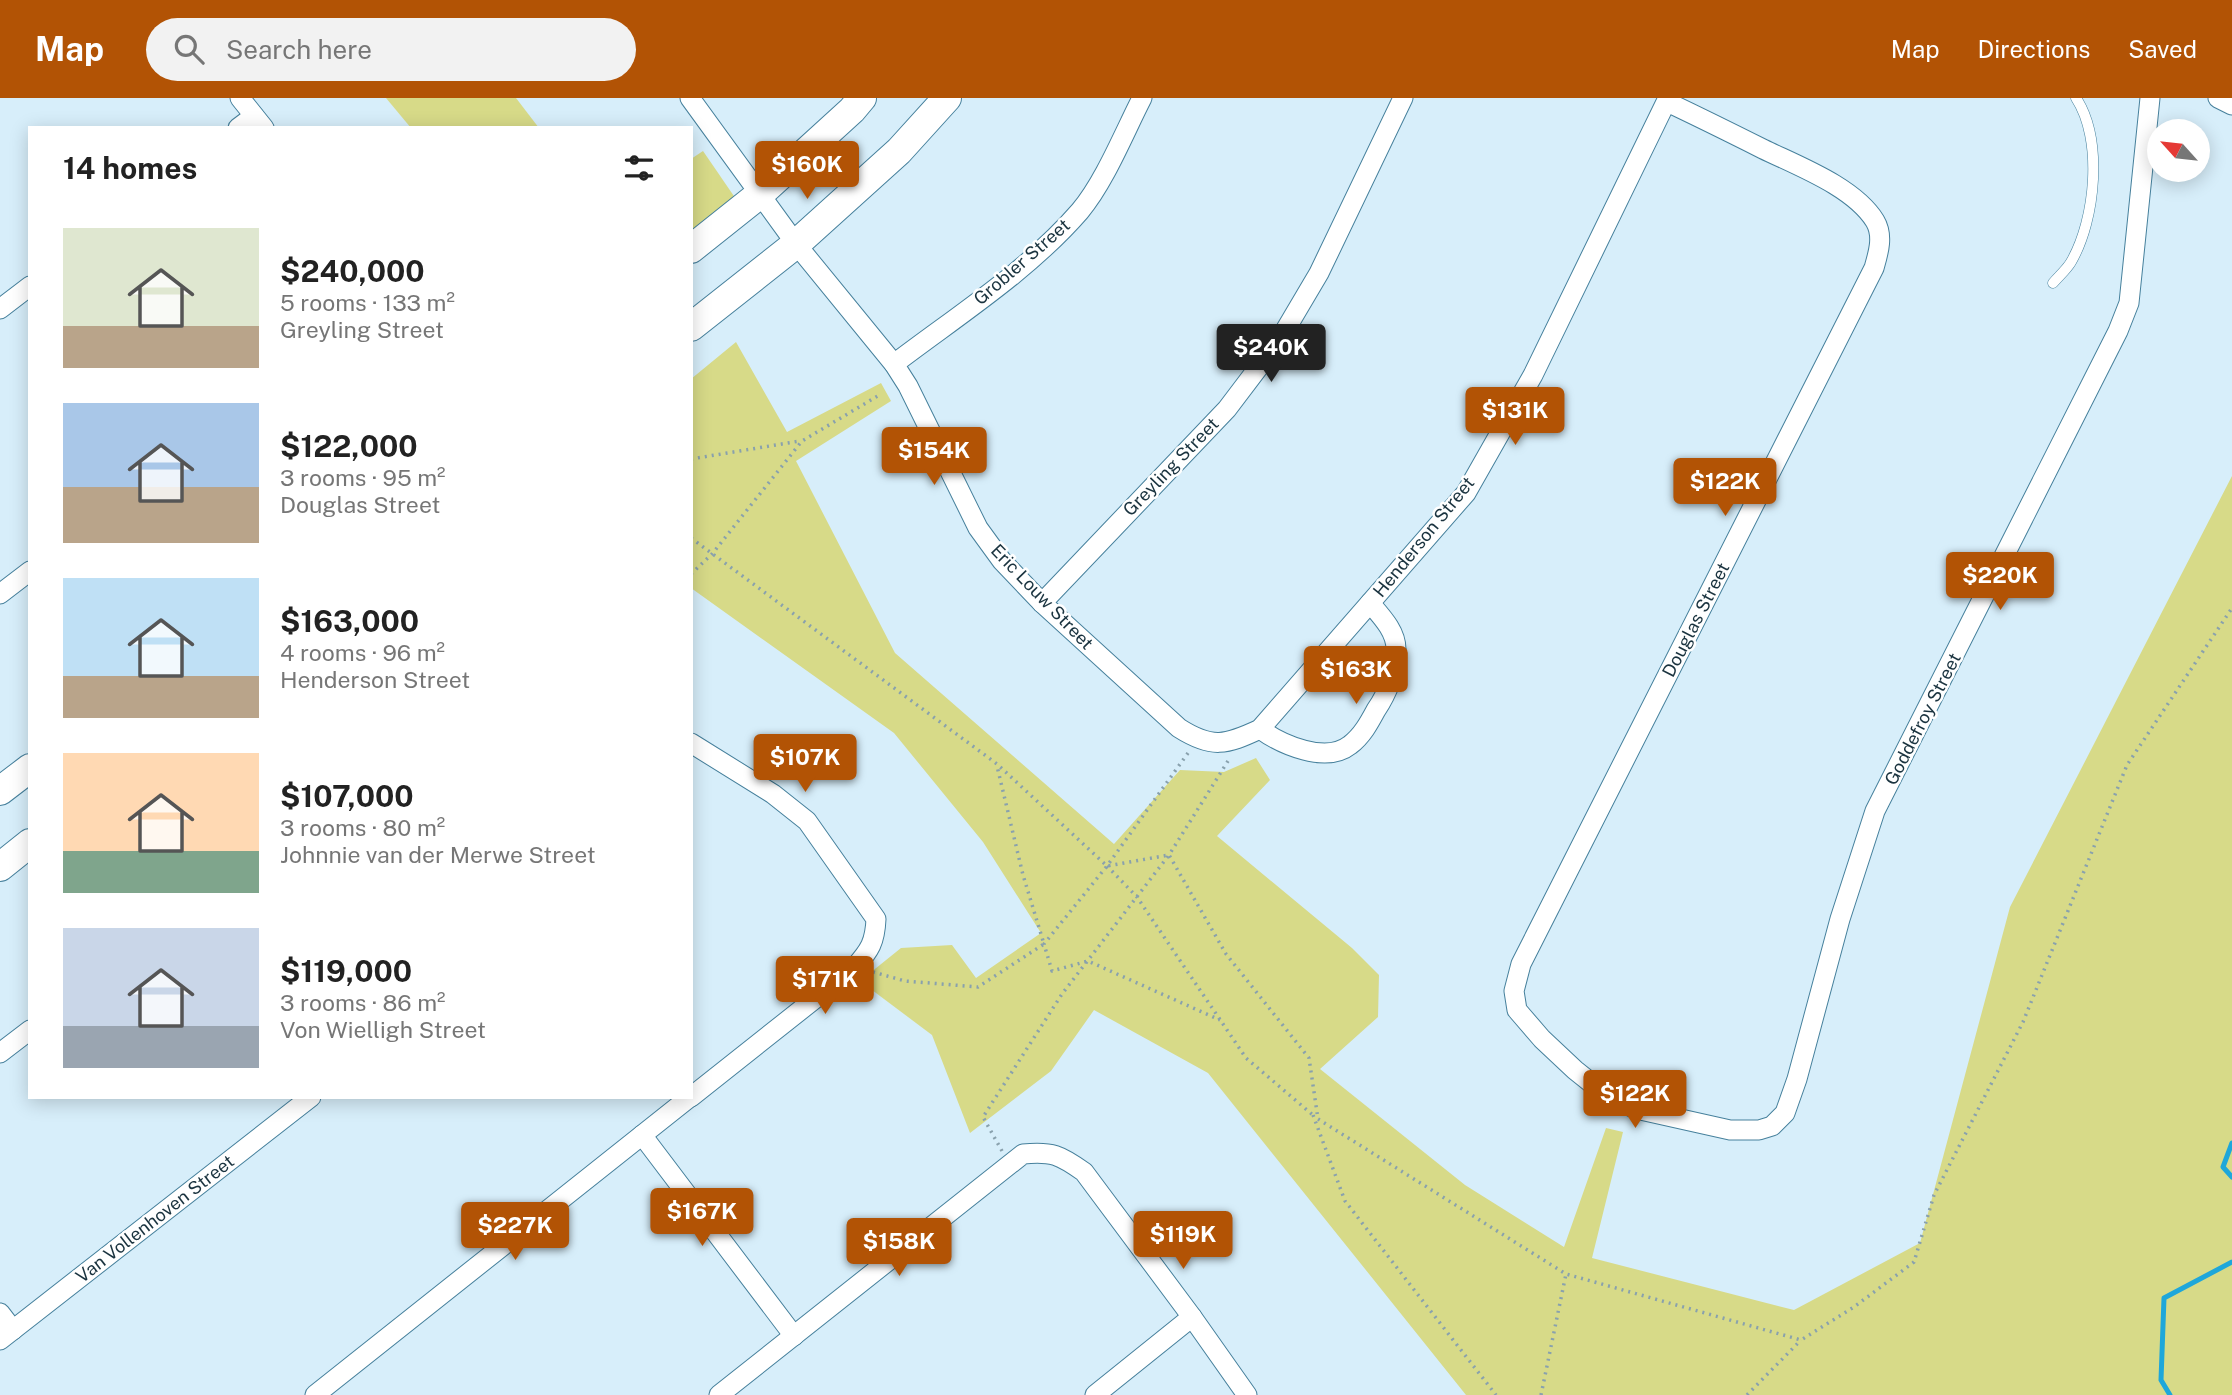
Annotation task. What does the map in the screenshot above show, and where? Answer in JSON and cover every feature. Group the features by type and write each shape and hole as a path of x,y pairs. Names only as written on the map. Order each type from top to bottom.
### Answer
{"street":[{"path":"240,98 259,122"},
{"name":"Eric Louw Street","path":"690,98 796,244 894,363 978,528 1002,561 1042,603 1179,728 1198,740"},
{"path":"693,246 760,194 862,98"},
{"path":"693,325 796,244 899,151 947,98"},
{"name":"Grobler Street","path":"894,363 1031,258 1081,209 1110,163 1142,98"},
{"name":"Greyling Street","path":"1042,603 1227,409 1280,339 1319,274 1403,98"},
{"name":"Goddefroy Street","path":"1517,1010 1542,1039 1575,1070 1605,1094 1636,1109 1731,1130 1759,1130 1772,1126 1785,1113 1797,1079 1840,919 1875,811 2110,350 2129,303 2150,98"},
{"path":"2218,98 2232,105"},
{"name":"Henderson Street","path":"1260,729 1465,494 1533,375 1667,100"},
{"name":"Douglas Street","path":"1517,1010 1514,991 1521,964 1874,268 1880,244 1877,223 1861,204 1840,189 1667,100"},
{"path":"0,309 28,288"},
{"path":"0,594 28,573"},
{"path":"1198,740 1222,743 1260,729 1278,742 1320,752 1339,751 1349,746 1363,732 1382,701 1394,671 1397,648 1391,632 1370,603"},
{"path":"693,747 773,794 807,821 876,919 875,937 867,953 855,967 693,1095"},
{"path":"0,791 28,770"},
{"path":"0,867 28,845"},
{"path":"0,1053 28,1032"},
{"name":"Van Vollenhoven Street","path":"7,1335 308,1099"},
{"path":"315,1395 688,1099"},
{"path":"642,1135 794,1336"},
{"path":"719,1395 1023,1154 1046,1152 1064,1158 1084,1172 1247,1395"},
{"path":"0,1313 7,1335"},
{"path":"1095,1395 1192,1317"}],"lane":[{"path":"2053,282 2071,262 2085,227 2092,188 2093,144 2085,111 2076,98"}],"path":[{"path":"693,572 712,554 802,441 881,394"},
{"path":"693,459 802,441"},
{"path":"693,540 997,764 1137,897 1246,1058 1318,1119 1566,1274 1801,1340"},
{"path":"1746,1395 1801,1340 1854,1307 1914,1262 1934,1195 2023,1022 2127,765 2232,608"},
{"path":"1009,1165 983,1117 1062,994 1169,855 1241,738"},
{"path":"855,967 905,981 978,987 1044,944 1107,866 1198,740"},
{"path":"997,764 1023,875 1052,971 1088,961 1220,1020"},
{"path":"1107,866 1169,855"},
{"path":"1169,855 1226,954 1309,1058 1318,1119"},
{"path":"1313,1115 1345,1201 1496,1395"},
{"path":"1541,1395 1566,1274"}],"green space":[{"path":"386,98 516,98 537,126 409,126"},
{"path":"703,151 738,202 693,239 693,158"},
{"path":"736,342 787,432 881,383 891,401 796,461 895,653 1114,844 1180,770 1224,772 1256,758 1270,780 1217,836 1352,948 1379,975 1378,1017 1320,1069 1465,1185 1564,1247 1606,1128 1623,1132 1592,1258 1794,1310 1920,1243 2010,907 2232,476 2232,1395 1466,1395 1208,1073 1094,1010 1051,1071 970,1133 932,1035 860,981 901,948 952,945 976,978 1041,933 983,842 894,733 693,589 693,377"}],"waterway":[{"path":"2232,1143 2223,1167 2232,1177"},
{"path":"2170,1395 2161,1380 2164,1298 2232,1262"}]}
